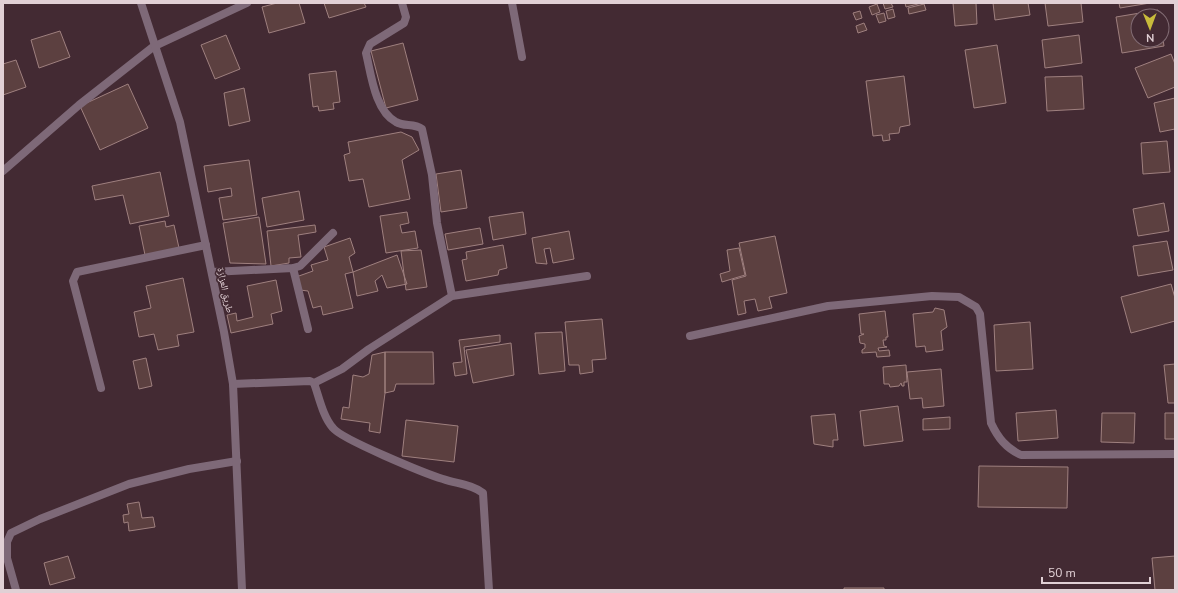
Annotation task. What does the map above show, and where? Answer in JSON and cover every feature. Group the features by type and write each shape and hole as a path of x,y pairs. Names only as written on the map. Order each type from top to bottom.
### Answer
{"street":[{"name":"طريق العزازة","path":"141,3 154,47 180,122 212,272 233,384 242,590"},
{"path":"3,171 79,105 154,47 247,3"},
{"path":"402,3 406,17 404,22 370,44 366,53 380,106 389,118 398,124 416,125 422,128 432,175 437,223 452,296"},
{"path":"512,3 522,57"},
{"path":"212,272 293,268 300,266 333,233"},
{"path":"101,388 73,281 74,276 77,272 206,245"},
{"path":"293,268 308,329"},
{"path":"233,384 302,381 310,381 314,383 342,369 369,349 452,296 587,276"},
{"path":"690,336 828,306 932,296 959,297 976,307 980,314 992,423 998,436 1013,451 1021,454 1175,454"},
{"path":"314,383 329,421 335,431 368,448 442,479 476,488 483,493 489,590"},
{"path":"16,590 7,558 7,542 11,533 40,519 129,484 189,469 237,461"}],"building":[{"path":"277,3 299,3 305,23 269,33 262,7"},
{"path":"324,3 364,3 366,7 329,18"},
{"path":"883,3 891,3 893,7 885,9"},
{"path":"905,3 922,3 906,7"},
{"path":"953,3 976,3 977,24 955,26"},
{"path":"993,3 1028,3 1030,15 995,20"},
{"path":"1045,3 1081,3 1083,22 1048,26"},
{"path":"1119,3 1150,3 1120,8"},
{"path":"877,4 880,12 872,15 869,7"},
{"path":"924,4 926,10 909,14 908,8"},
{"path":"893,9 895,17 888,19 886,11"},
{"path":"860,11 862,18 856,20 853,13"},
{"path":"884,13 886,21 879,23 876,15"},
{"path":"1130,15 1130,48 1152,48 1122,53 1116,17"},
{"path":"864,23 867,30 858,33 856,26"},
{"path":"60,31 70,57 39,68 31,40"},
{"path":"226,35 240,69 215,79 201,45"},
{"path":"1079,35 1082,63 1045,68 1042,40"},
{"path":"403,43 418,100 386,108 371,51"},
{"path":"997,45 1006,103 974,108 965,50"},
{"path":"1171,54 1175,64 1175,87 1148,98 1135,68"},
{"path":"16,60 26,87 3,95 3,64"},
{"path":"336,71 340,102 333,103 334,109 319,111 318,106 313,107 309,74"},
{"path":"904,76 910,125 900,127 899,133 889,134 890,140 883,141 882,135 873,136 866,81"},
{"path":"1082,76 1084,109 1047,111 1045,77"},
{"path":"128,84 148,128 100,150 80,106"},
{"path":"244,88 250,121 229,126 224,93"},
{"path":"1175,98 1175,129 1160,132 1154,103"},
{"path":"401,132 412,137 419,150 402,160 410,199 369,207 363,179 349,181 344,155 350,153 348,142"},
{"path":"1167,141 1170,172 1143,174 1141,143"},
{"path":"249,160 257,215 223,220 219,198 232,196 231,188 208,192 204,166"},
{"path":"461,170 467,208 441,212 436,174"},
{"path":"160,172 169,216 130,224 123,195 95,200 92,186"},
{"path":"299,191 304,220 267,227 262,198"},
{"path":"1164,203 1169,231 1138,236 1133,209"},
{"path":"407,212 409,223 400,225 402,233 415,231 418,248 386,253 380,216"},
{"path":"523,212 526,234 493,240 489,217"},
{"path":"259,217 266,264 230,263 223,223"},
{"path":"165,221 166,227 174,225 179,248 145,255 139,226"},
{"path":"315,225 316,232 298,235 301,257 289,258 289,263 271,266 267,231"},
{"path":"480,228 483,244 448,250 445,234"},
{"path":"569,231 574,259 553,263 550,248 544,249 547,264 536,263 532,238"},
{"path":"775,236 787,293 769,297 772,308 758,311 755,299 744,301 746,313 738,315 732,280 746,276 739,243"},
{"path":"350,238 355,253 349,257 353,272 345,274 353,308 323,315 321,306 313,308 308,291 300,290 296,277 313,271 311,265 328,260 324,247"},
{"path":"1167,241 1173,270 1138,276 1133,246"},
{"path":"503,245 507,268 499,270 498,275 466,281 462,260 467,259 466,252"},
{"path":"739,248 745,275 722,282 720,274 730,271 727,250"},
{"path":"421,250 427,287 406,290 401,251"},
{"path":"397,255 407,284 387,288 382,275 375,281 378,291 357,296 353,272"},
{"path":"183,278 194,332 177,335 179,346 158,350 154,334 139,337 134,312 151,308 146,286"},
{"path":"276,280 282,311 271,314 273,324 231,333 227,315 236,313 237,321 253,317 247,286"},
{"path":"1171,284 1175,298 1175,321 1131,333 1121,297"},
{"path":"935,308 944,310 947,327 941,331 943,350 926,352 925,346 916,347 913,314 933,312"},
{"path":"885,311 888,337 886,337 886,340 883,340 884,346 887,347 878,348 879,351 889,350 890,356 877,357 876,352 862,353 862,350 865,348 865,344 860,343 859,336 864,334 861,334 859,314"},
{"path":"602,319 606,359 592,360 593,372 580,374 579,365 569,365 565,322"},
{"path":"1030,322 1033,369 996,371 994,325"},
{"path":"562,332 565,371 539,374 535,333"},
{"path":"500,335 500,342 464,347 467,374 455,376 453,363 462,362 459,340"},
{"path":"511,343 514,375 473,383 466,350"},
{"path":"385,352 385,393 380,433 369,431 370,423 341,419 343,407 349,408 353,375 363,377 369,374 372,355"},
{"path":"385,352 433,352 434,384 396,384 394,391 385,393"},
{"path":"146,358 152,386 139,389 133,361"},
{"path":"1175,364 1175,403 1168,403 1164,365"},
{"path":"906,365 907,382 904,382 904,386 902,386 901,383 899,386 890,387 889,384 884,384 883,367"},
{"path":"941,369 944,406 923,408 922,398 910,399 907,372"},
{"path":"898,406 903,441 864,446 860,411"},
{"path":"1056,410 1058,438 1018,441 1016,413"},
{"path":"1102,413 1135,413 1134,443 1101,442"},
{"path":"1165,413 1175,413 1175,439 1165,439"},
{"path":"835,414 838,440 833,440 833,447 814,444 811,416"},
{"path":"950,417 950,429 923,430 923,419"},
{"path":"406,420 458,426 454,462 402,456"},
{"path":"979,466 1068,467 1067,508 978,507"},
{"path":"139,502 142,518 153,517 155,527 129,531 128,522 124,523 123,515 129,514 127,504"},
{"path":"68,556 75,578 50,585 44,563"},
{"path":"1175,556 1175,590 1155,590 1152,558"},
{"path":"844,588 884,588 884,590 844,590"}]}
